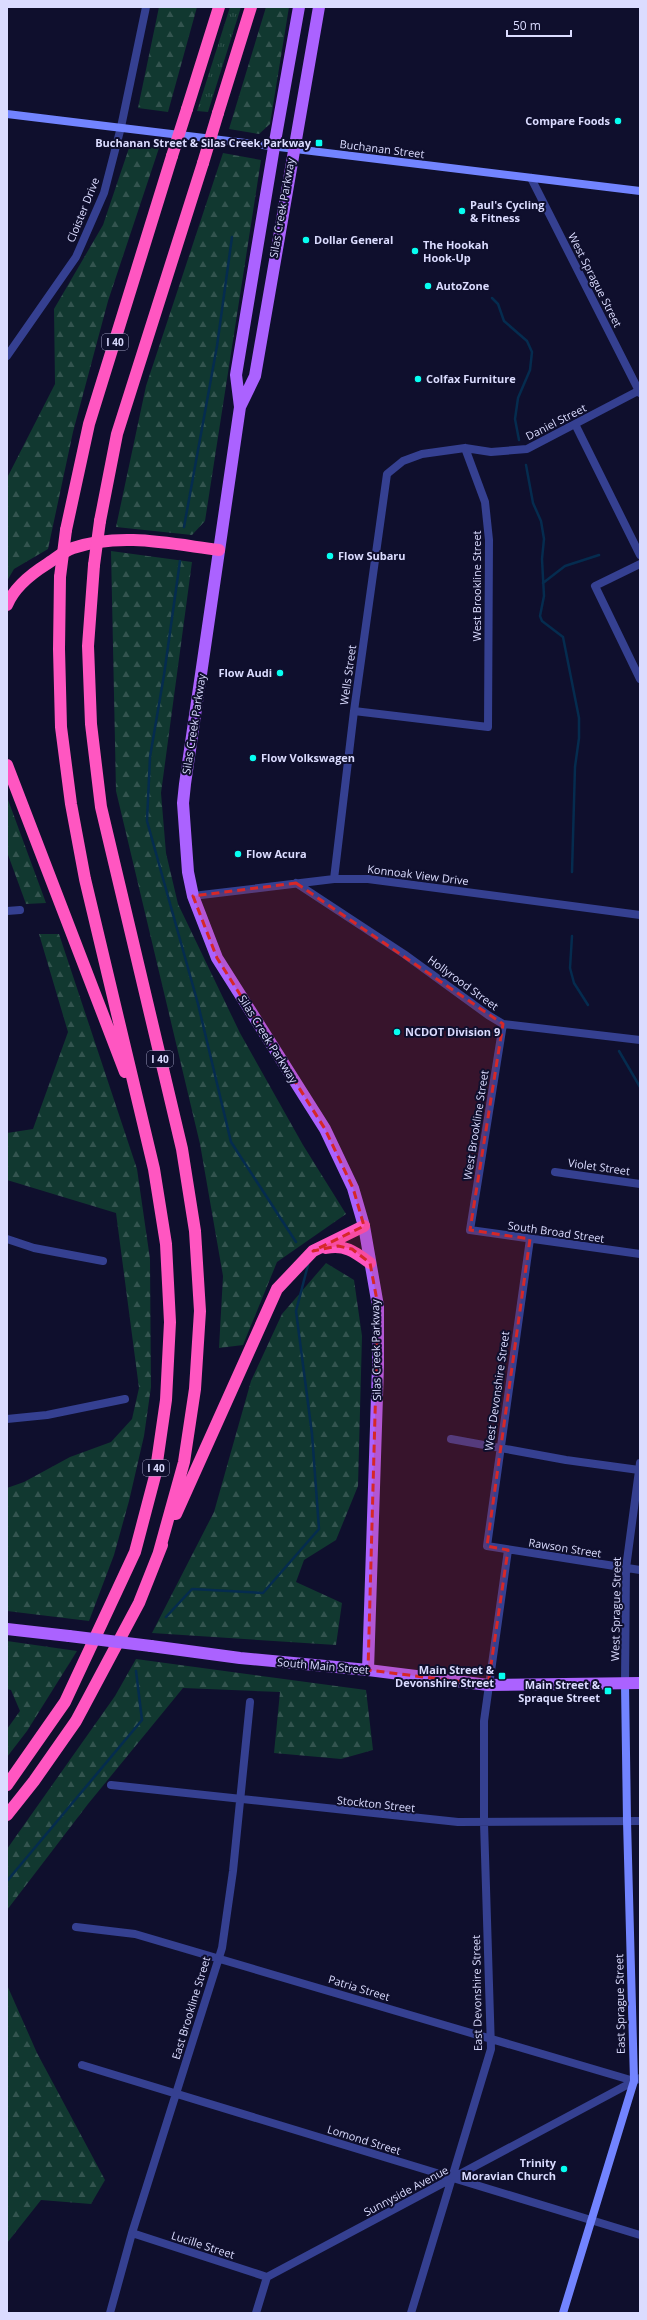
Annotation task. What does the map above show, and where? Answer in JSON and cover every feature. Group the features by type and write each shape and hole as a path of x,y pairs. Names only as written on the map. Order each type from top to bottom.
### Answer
{"highway":[{"name":"I 40","path":"7,1785 65,1702 135,1552 155,1476 166,1400 170,1322 166,1244 154,1169 85,879 71,804 61,727 59,649 60,577 66,530 89,424 219,7"},
{"name":"I 40","path":"7,1815 34,1781 76,1721 139,1603 159,1552 184,1462 196,1389 200,1311 195,1231 182,1149 101,807 91,724 88,646 94,565 100,521 117,434 203,163 250,7"},
{"path":"7,605 11,596 34,572 72,548 110,540 138,540 219,550"},
{"path":"7,766 142,1117"},
{"path":"159,1552 246,1354 277,1289 313,1251 364,1226"},
{"path":"313,1251 338,1246 352,1249 370,1263"}],"main road":[{"name":"Silas Creek Parkway","path":"299,7 236,376 240,407 183,803 188,872 193,896 217,958 325,1129 353,1188 364,1226 378,1306 378,1366 368,1670"},
{"name":"Silas Creek Parkway","path":"240,407 255,376 292,150 318,7"},
{"name":"Buchanan Street","path":"7,114 121,127 292,150 640,191"},
{"name":"South Main Street","path":"7,1629 240,1658 368,1670 488,1685 640,1683"},
{"name":"East Sprague Street","path":"563,2313 637,2080 627,1821 625,1684"}],"street":[{"name":"Cloister Drive","path":"7,356 76,257 104,194 121,127 146,7"},
{"name":"West Sprague Street","path":"531,178 640,391"},
{"name":"Daniel Street","path":"386,474 403,461 422,454 466,448 491,452 527,449 640,391"},
{"path":"575,424 640,555"},
{"name":"West Brookline Street","path":"354,711 488,727 489,540 485,502 466,448"},
{"name":"Wells Street","path":"334,879 354,711 386,474"},
{"path":"640,564 595,586 640,679"},
{"name":"Konnoak View Drive","path":"193,896 334,879 368,879 640,915"},
{"name":"Hollyrood Street","path":"296,883 404,954 488,1015 503,1024 640,1040"},
{"path":"7,911 20,910"},
{"name":"West Brookline Street","path":"470,1230 503,1024"},
{"name":"Violet Street","path":"555,1172 640,1184"},
{"name":"South Broad Street","path":"470,1230 640,1254"},
{"path":"7,1239 34,1248 103,1260"},
{"name":"West Devonshire Street","path":"487,1546 530,1239"},
{"path":"7,1419 48,1415 125,1399"},
{"path":"451,1439 566,1460 640,1466"},
{"name":"West Sprague Street","path":"625,1684 626,1568 640,1466"},
{"name":"Rawson Street","path":"487,1546 640,1570"},
{"path":"488,1685 508,1550"},
{"name":"East Devonshire Street","path":"411,2313 492,2049 490,2039 484,1823 484,1721 488,1685"},
{"name":"East Brookline Street","path":"110,2313 132,2233 222,1948 233,1872 250,1702"},
{"name":"Stockton Street","path":"111,1785 414,1819 484,1823 640,1821"},
{"name":"Patria Street","path":"76,1927 135,1934 490,2039 637,2080"},
{"name":"Lomond Street","path":"82,2065 640,2235"},
{"name":"Sunnyside Avenue","path":"267,2277 637,2080"},
{"name":"Lucille Street","path":"132,2233 267,2277"},
{"path":"256,2313 267,2277"}],"highlighted area":[{"path":"296,883 503,1024 470,1230 530,1239 487,1546 508,1550 488,1685 368,1670 378,1306 370,1263 352,1249 338,1246 313,1251 364,1226 353,1188 325,1129 217,958 193,896"}],"green space":[{"path":"159,7 197,7 168,112 138,108"},
{"path":"230,7 241,7 208,112 197,111"},
{"path":"266,7 289,7 270,124 259,134 229,129"},
{"path":"130,145 159,148 108,301 73,432 48,549 14,569 7,581 7,478 55,384 54,309 103,225"},
{"path":"223,153 261,160 205,521 192,535 116,527 146,386"},
{"path":"111,551 192,562 161,793 166,853 178,904 240,1033 303,1145 346,1214 277,1262 243,1345 219,1348 223,1276 200,1144 116,791"},
{"path":"7,797 46,903 26,904 7,852"},
{"path":"39,934 59,934 137,1169 150,1259 151,1387 144,1436 129,1501 114,1555 89,1621 7,1611 7,1488 24,1482 70,1457 111,1442 132,1419 139,1388 116,1213 7,1180 7,1133 33,1129 68,1032"},
{"path":"326,1263 354,1280 362,1336 358,1486 336,1540 304,1560 296,1582 342,1603 336,1645 152,1633 214,1512 251,1381 282,1314"},
{"path":"7,1641 77,1651 27,1731 7,1757 7,1729 20,1711 11,1690 7,1689"},
{"path":"136,1659 366,1690 373,1750 341,1759 274,1753 280,1692 183,1688 88,1804 7,1910 7,1849 115,1696"},
{"path":"7,1985 37,2053 105,2180 91,2204 41,2200 7,2243"}],"waterway":[{"path":"184,527 217,346 232,237"},
{"path":"492,298 498,304 504,321 527,341 532,352 530,370 518,398 515,419 519,440"},
{"path":"526,465 533,503 541,521 544,539 542,559 544,596 540,616 542,621 563,637 579,718 579,738 575,767 572,872"},
{"path":"543,583 565,566 599,555"},
{"path":"180,561 164,675 150,757 147,821 198,1004 231,1142 296,1242"},
{"path":"572,936 570,968 574,983 588,1005"},
{"path":"619,1051 640,1087"},
{"path":"166,1617 192,1589 263,1593 319,1529 312,1434 296,1311 308,1265"},
{"path":"7,1881 142,1720 136,1671"}],"place":[{"name":"Compare Foods","path":"618,121"},
{"name":"Buchanan Street & Silas Creek Parkway","path":"319,143"},
{"name":"Paul's Cycling & Fitness","path":"462,211"},
{"name":"Dollar General","path":"306,240"},
{"name":"The Hookah Hook-Up","path":"415,251"},
{"name":"AutoZone","path":"428,286"},
{"name":"Colfax Furniture","path":"418,379"},
{"name":"Flow Subaru","path":"330,556"},
{"name":"Flow Audi","path":"280,673"},
{"name":"Flow Volkswagen","path":"253,758"},
{"name":"Flow Acura","path":"238,854"},
{"name":"NCDOT Division 9","path":"397,1032"},
{"name":"Main Street & Devonshire Street","path":"502,1676"},
{"name":"Main Street & Spraque Street","path":"608,1691"},
{"name":"Trinity Moravian Church","path":"564,2169"}]}
